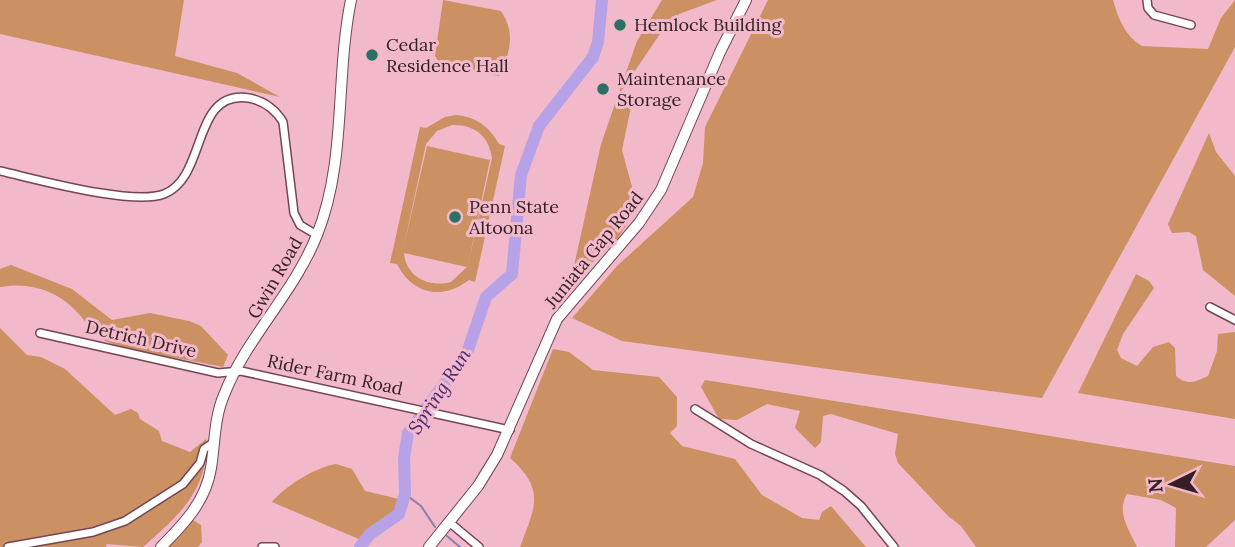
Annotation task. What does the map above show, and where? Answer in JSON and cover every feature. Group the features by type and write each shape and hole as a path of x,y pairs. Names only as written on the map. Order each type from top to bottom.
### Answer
{"main road":[{"name":"Gwin Road","path":"161,547 187,520 202,497 211,471 221,401 235,372 274,314 317,235 328,199 337,145 342,52 351,0"},
{"name":"Juniata Gap Road","path":"429,547 487,472 510,430 543,345 557,319 639,223 662,190 720,52 746,0"}],"street":[{"path":"1147,0 1147,8 1153,15 1191,25"},
{"path":"0,171 105,192 157,196 174,188 184,177 209,118 218,105 232,98 259,100 274,110 283,122 294,213 300,225 317,235"},
{"path":"1210,306 1235,320"},
{"name":"Detrich Drive","path":"40,333 218,373 235,372"},
{"name":"Rider Farm Road","path":"235,372 241,371 510,430"},
{"path":"695,409 751,444 820,475 844,491 894,547"},
{"path":"8,547 93,532 125,521 183,484 194,474 204,449 214,442"},
{"path":"449,522 479,547"},
{"path":"262,547 275,547"}],"shaded area":[{"path":"0,0 184,0 175,56 237,73 280,97 0,34"},
{"path":"443,0 501,11 509,28 510,44 499,76 439,62 435,56"},
{"path":"662,0 717,0 679,14 668,22 620,93 620,105 632,102 622,150 632,187 631,217 618,238 570,284 601,144 637,41"},
{"path":"768,0 1113,0 1123,26 1142,46 1208,49 1221,18 1235,0 1235,47 1042,398 622,341 572,318 617,266 693,197 703,163 705,127"},
{"path":"456,115 476,120 491,132 499,144 505,146 475,282 469,280 459,287 438,292 419,288 403,274 397,264 390,263 420,127 426,128 445,117","holes":["452,125 474,129 479,133 488,143 492,158 468,265 490,160 427,146 403,250 426,144 437,131","404,253 467,267 451,282 427,282 409,268"]},
{"path":"1209,133 1216,152 1235,176 1235,296 1203,270 1196,236 1189,232 1172,233 1168,224"},
{"path":"11,265 72,289 112,320 150,313 201,326 228,355 223,367 140,351 106,341 58,296 30,286 0,287 0,269"},
{"path":"1136,274 1149,281 1154,288 1123,334 1117,350 1121,358 1137,366 1153,347 1169,342 1175,348 1176,376 1184,381 1195,381 1208,376 1217,351 1218,334 1235,332 1235,419 1078,393"},
{"path":"0,328 27,355 41,357 65,369 115,415 131,409 138,413 140,419 159,431 162,441 190,452 206,439 206,457 197,487 180,512 143,547 107,544 106,547 0,547"},
{"path":"553,349 569,352 593,370 659,377 677,397 677,426 670,433 682,446 735,459 762,495 802,518 819,520 822,512 831,506 866,547 520,547 533,510 533,490 529,480 510,458"},
{"path":"705,380 1235,466 1235,520 1206,547 1175,547 1176,508 1161,500 1127,494 1123,514 1137,547 976,547 961,526 948,516 898,463 895,454 898,434 831,414 823,416 821,442 815,448 795,428 800,411 767,404 737,420 719,419 701,387"},
{"path":"336,464 352,469 365,491 399,499 400,508 391,518 378,531 361,540 272,502 301,478"},
{"path":"193,520 201,525 202,542 198,547 165,547"}],"waterway":[{"name":"Spring Run","path":"360,547 370,534 399,514 405,494 404,458 408,433 467,353 486,297 512,274 521,175 539,126 593,57 598,42 602,0"},
{"path":"405,494 421,506 435,527"},
{"path":"447,536 460,547"}],"place":[{"name":"Hemlock Building","path":"620,25"},
{"name":"Cedar Residence Hall","path":"372,55"},
{"name":"Maintenance Storage","path":"603,89"},
{"name":"Penn State Altoona","path":"455,217"}]}
